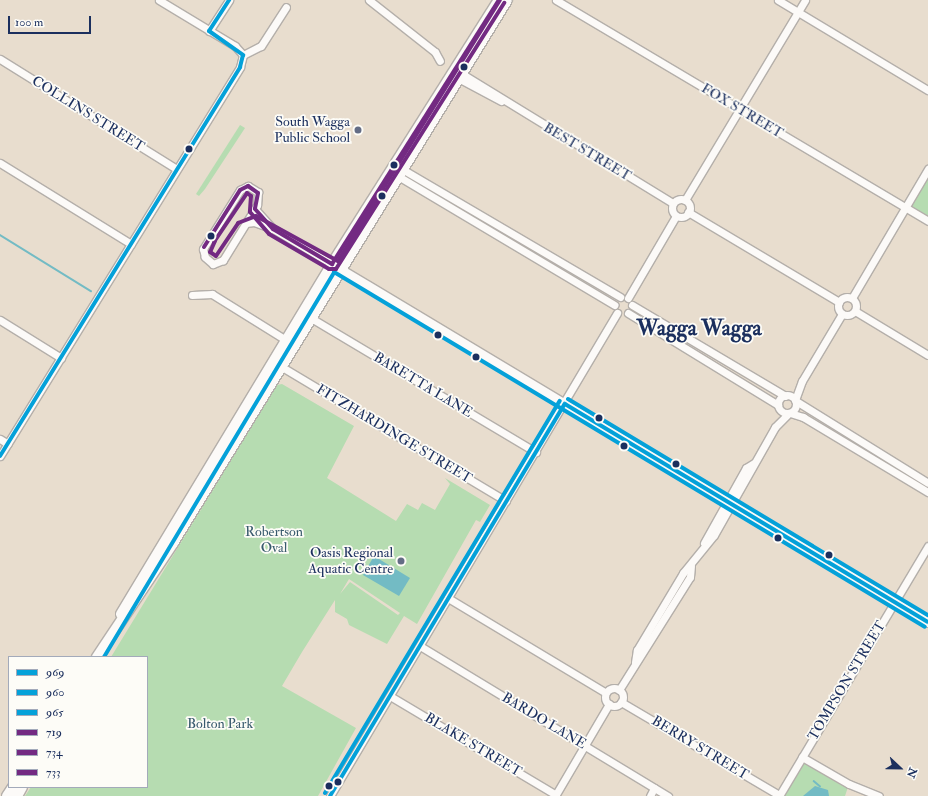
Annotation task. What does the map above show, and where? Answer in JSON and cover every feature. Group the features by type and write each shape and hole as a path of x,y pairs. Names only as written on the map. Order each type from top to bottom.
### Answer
{"highway":[{"path":"277,364 286,340 400,172 499,0"},
{"path":"99,655 134,604 277,364 310,318 336,267 456,74 507,0"}],"main road":[{"path":"336,267 928,622"}],"street":[{"path":"0,456 240,67 243,55 239,49 159,0"},
{"path":"209,31 228,0"},
{"path":"369,0 435,52 440,61"},
{"name":"FOX STREET","path":"556,0 928,221"},
{"path":"778,0 928,90"},
{"path":"805,0 685,200 688,212 838,302 842,314"},
{"path":"243,55 261,46 286,7"},
{"name":"COLLINS STREET","path":"0,59 177,169"},
{"name":"BEST STREET","path":"456,74 673,203"},
{"path":"0,163 131,244"},
{"path":"838,302 852,298 928,170"},
{"path":"400,172 442,193 526,243 554,265"},
{"path":"400,172 438,200 494,234 522,250 554,265 581,281 614,305 617,313"},
{"path":"242,187 252,187 257,191 255,209 246,223 221,262 214,264 205,257 204,247 242,187"},
{"path":"438,200 442,193"},
{"path":"676,216 673,203 685,200"},
{"path":"255,209 273,229"},
{"path":"465,216 469,209"},
{"path":"628,298 676,216 688,212"},
{"path":"246,223 254,222 273,229 336,267"},
{"path":"494,234 499,227"},
{"path":"522,250 526,243"},
{"path":"581,281 620,297 628,298 632,304 668,332 692,347 746,379 795,400 832,430 856,445 910,476 928,483"},
{"path":"192,295 212,294 286,340"},
{"path":"614,305 620,297"},
{"path":"852,298 856,302 855,311"},
{"path":"628,313 632,304"},
{"path":"609,704 621,702 619,690 635,662 683,588 691,566 774,427 789,413 802,380 842,314 855,311 928,355"},
{"path":"330,796 565,404 617,313"},
{"path":"617,313 628,313 668,332"},
{"name":"BARETTA LANE","path":"310,318 536,452"},
{"path":"0,320 61,358"},
{"name":"FITZHARDINGE STREET","path":"277,364 506,501"},
{"path":"746,379 789,413 832,430"},
{"path":"774,427 778,405 802,380"},
{"path":"0,439 8,444"},
{"path":"910,476 928,492"},
{"name":"TOMPSON STREET","path":"779,796 928,546"},
{"path":"448,598 606,692 609,704 556,795"},
{"name":"BARDO LANE","path":"420,646 668,796"},
{"path":"606,692 613,688 619,690"},
{"name":"BLAKE STREET","path":"390,696 556,795"},
{"name":"BERRY STREET","path":"621,702 779,796"},
{"path":"802,757 849,784 879,796"},
{"path":"650,796 654,788"}],"green space":[{"path":"240,125 245,128 199,196 196,194"},
{"path":"928,169 928,221 905,208"},
{"path":"282,384 354,426 327,478 396,521 407,504 418,510 422,503 435,510 450,484 445,478 490,505 480,522 476,520 417,624 404,616 387,644 349,625 347,619 335,612 335,600 302,652 282,686 356,728 318,796 25,796 30,788 148,788 148,656 112,656 277,385","holes":["349,579 400,613 398,615 350,582 340,594"]},
{"path":"802,757 849,784 845,796 779,796"}],"water":[{"path":"374,556 410,578 399,596 363,575"},
{"path":"815,786 828,790 829,796 803,796"}],"waterway":[{"path":"0,235 91,291"},
{"path":"814,781 820,786"}],"transit line":[{"name":"969","path":"209,31 229,0"},
{"name":"719","path":"204,247 240,190 248,186 258,193 255,209 273,229 332,264 499,0"},
{"name":"734","path":"215,241 210,252 216,256 238,223 256,216 338,261 500,0"},
{"name":"733","path":"214,242 247,193 251,196 250,212 269,234 329,269 336,269 504,3"},
{"name":"969","path":"209,31 243,55"},
{"name":"969","path":"0,456 240,67 243,55"},
{"name":"960","path":"105,656 334,272 925,627"},
{"name":"965","path":"568,399 928,615"},
{"name":"965","path":"325,793 560,401"},
{"name":"969","path":"565,404 928,622"},
{"name":"969","path":"330,796 565,404"}],"place":[{"name":"South Wagga Public School","path":"358,130"},
{"name":"Oasis Regional Aquatic Centre","path":"401,561"}],"district":[{"name":"Wagga Wagga","path":"699,329"}],"park label":[{"name":"Robertson Oval","path":"274,540"},
{"name":"Bolton Park","path":"220,724"}]}
